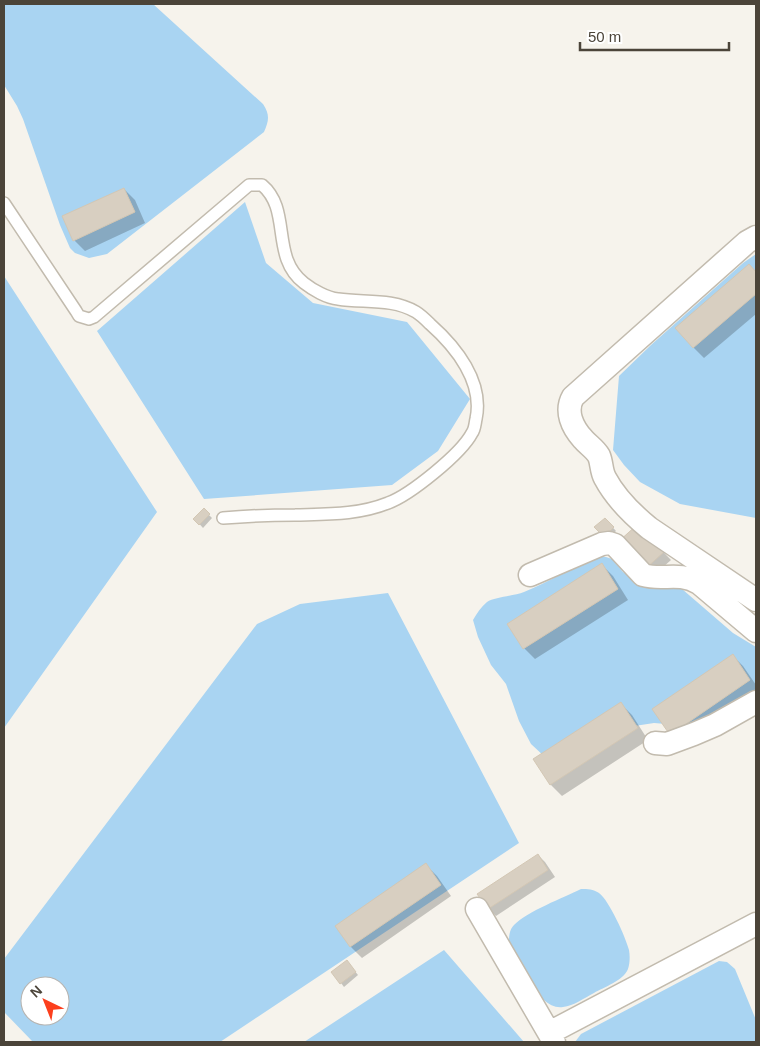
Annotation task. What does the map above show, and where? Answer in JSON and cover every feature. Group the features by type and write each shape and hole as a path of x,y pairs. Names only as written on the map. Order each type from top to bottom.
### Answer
{"street":[{"path":"756,237 747,242 573,397 569,404 569,414 574,427 599,457 604,478 636,518 756,600"},
{"path":"530,574 602,544 609,543 615,545 643,575 688,577 699,583 756,631"},
{"path":"655,743 667,744 694,734 723,721 756,702"},
{"path":"477,910 551,1038 756,924"}],"lane":[{"path":"4,203 76,311 80,316 89,319 94,317 242,191 250,185 262,185 272,195 277,206 283,249 294,274 305,284 322,294 336,299 382,302 400,305 416,312 455,350 466,367 477,396 477,415 473,432 464,445 411,490 390,503 348,514 223,518"}],"water":[{"path":"4,4 153,4 263,104 268,118 264,132 107,254 89,258 75,253 70,248 60,225 23,119 4,85"},
{"path":"245,202 266,263 313,303 407,322 470,399 438,451 392,485 204,499 97,331"},
{"path":"756,254 756,518 680,504 640,482 613,450 619,376 743,263"},
{"path":"4,276 157,512 4,728"},
{"path":"597,557 612,559 623,572 640,582 682,589 733,633 756,647 756,697 691,726 654,723 628,727 545,757 531,744 519,721 506,684 491,665 478,637 473,620 487,602 524,592"},
{"path":"388,593 519,843 220,1042 33,1042 4,1012 4,959 257,624 300,604"},
{"path":"581,889 599,893 607,903 617,920 627,944 630,955 629,967 626,973 618,980 579,1002 563,1007 554,1006 537,993 523,972 509,943 511,929 528,915"},
{"path":"444,950 524,1042 304,1042"},
{"path":"719,961 727,962 735,969 756,1020 756,1042 575,1042 581,1034"}],"building":[{"path":"124,188 135,212 73,241 62,216"},
{"path":"749,264 756,272 756,294 693,348 675,328"},
{"path":"204,508 210,514 199,525 193,519"},
{"path":"605,518 614,527 604,537 594,527"},
{"path":"638,524 664,552 644,570 618,542"},
{"path":"602,563 618,589 523,649 507,624"},
{"path":"733,654 750,680 670,735 652,709"},
{"path":"621,702 638,728 550,785 533,759"},
{"path":"538,854 548,870 488,909 477,894"},
{"path":"426,863 441,885 350,947 335,926"},
{"path":"347,960 356,972 340,984 331,972"}]}
